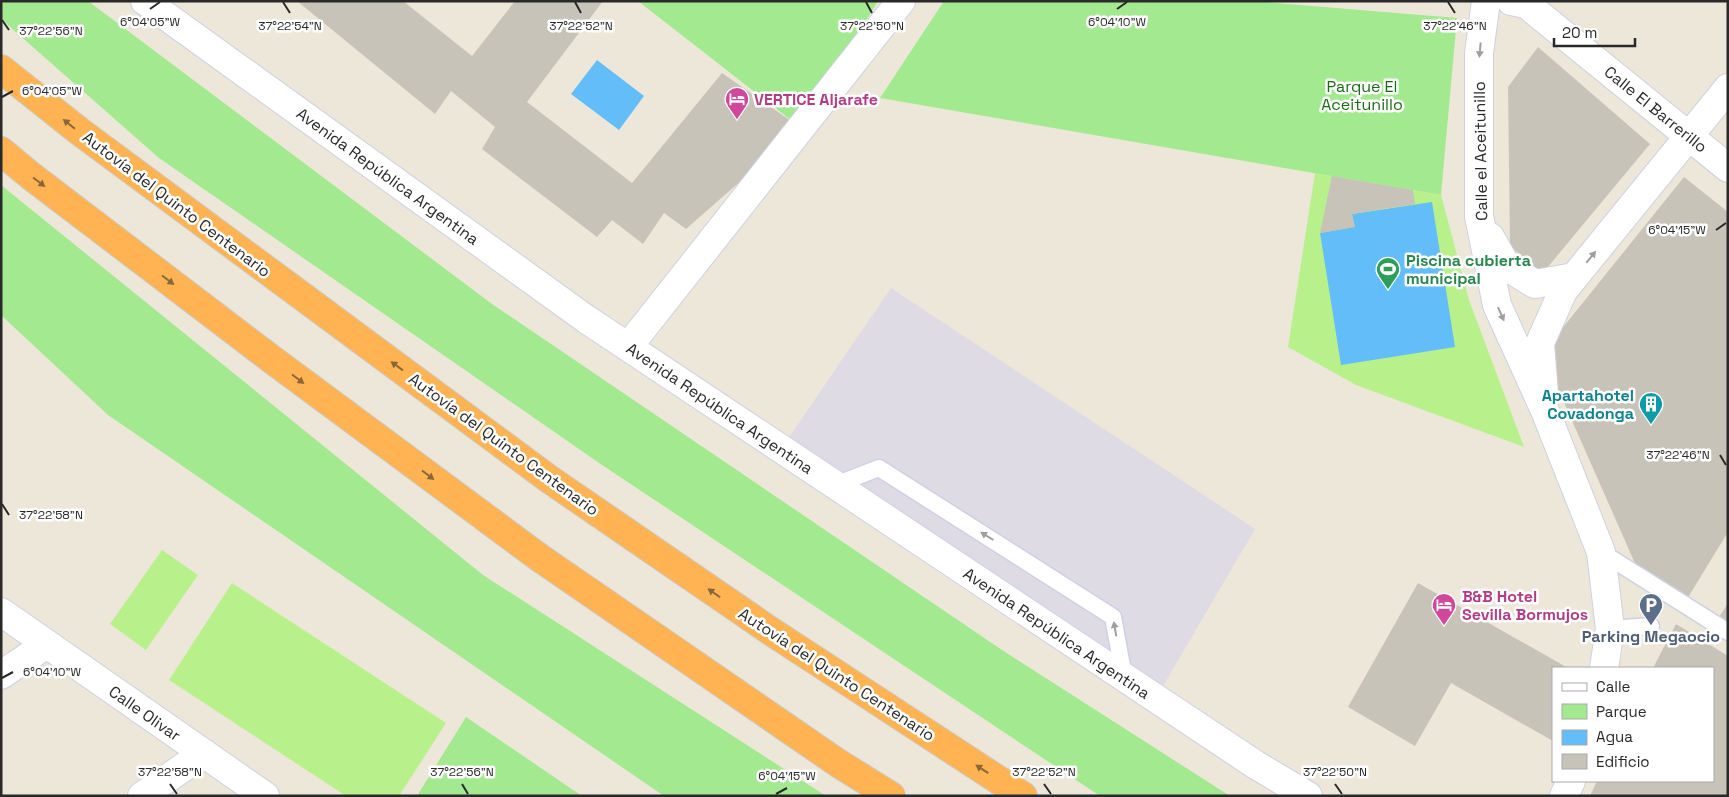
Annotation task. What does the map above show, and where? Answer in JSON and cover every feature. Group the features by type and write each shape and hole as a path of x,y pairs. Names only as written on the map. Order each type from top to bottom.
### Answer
{"highway":[{"name":"Autovía del Quinto Centenario","path":"1,68 79,131 549,479 769,630 1023,796"},
{"path":"1,151 274,361 540,558 838,763 891,796"}],"street":[{"name":"Avenida República Argentina","path":"145,1 586,319 1256,765 1278,788 1308,796"},
{"path":"628,347 901,1"},
{"name":"Calle el Aceitunillo","path":"1486,1 1479,53 1479,216 1497,305 1546,413 1601,552 1610,629 1604,667"},
{"name":"Calle El Barrerillo","path":"1511,1 1526,4 1728,168"},
{"path":"1546,413 1540,343 1563,291 1728,88"},
{"path":"1479,216 1507,267 1535,284 1574,278"},
{"name":"Calle Olivar","path":"1,612 265,796"},
{"path":"1,675 47,644"},
{"path":"142,796 204,753"},
{"path":"1564,796 1571,782"}],"lane":[{"path":"835,485 879,468 1113,617 1124,677"},
{"path":"1601,552 1728,632"},
{"path":"1610,629 1651,626"}],"shaded area":[{"path":"891,288 1255,529 1156,698 781,449"}],"green space":[{"path":"1,1 88,1 492,304 1002,650 1230,796 1100,796 602,465 159,158 1,19"},
{"path":"638,1 878,1 801,128"},
{"name":"Parque El Aceitunillo","path":"944,1 1253,1 1457,18 1441,195 880,98"},
{"path":"1315,173 1441,195 1469,300 1524,447 1356,385 1288,347"},
{"path":"1,185 483,575 826,796 664,796 108,415 1,315"},
{"path":"162,550 198,575 146,650 110,624"},
{"path":"232,583 446,723 399,796 346,796 169,680"},
{"path":"466,717 582,796 417,796"}],"water":[{"path":"597,60 644,96 619,130 571,94"},
{"name":"Piscina cubierta municipal","path":"1432,202 1455,347 1341,365 1320,233 1354,227 1352,214"}],"building":[{"name":"VERTICE Aljarafe","path":"297,1 403,1 472,56 515,1 603,1 527,102 632,183 722,73 801,128 686,229 664,213 643,244 612,220 597,237 482,149 495,127 451,91 435,114"},
{"path":"1538,47 1650,144 1542,274 1510,246 1508,87"},
{"path":"1332,176 1413,190 1415,204 1352,214 1355,227 1320,233"},
{"name":"Apartahotel Covadonga","path":"1684,177 1728,212 1728,532 1687,599 1637,568 1555,382 1552,341"},
{"name":"B&B Hotel Sevilla Bormujos","path":"1418,583 1566,667 1552,667 1552,740 1451,683 1415,746 1348,707"},
{"path":"1728,603 1728,626 1718,619"},
{"path":"1676,624 1728,656 1728,796 1590,796 1597,782 1714,782 1714,667 1654,667"}],"place":[{"name":"VERTICE Aljarafe","path":"737,120"},
{"name":"Piscina cubierta municipal","path":"1388,290"},
{"name":"Apartahotel Covadonga","path":"1651,425"},
{"name":"B&B Hotel Sevilla Bormujos","path":"1444,626"},
{"name":"Parking Megaocio","path":"1651,626"}]}
